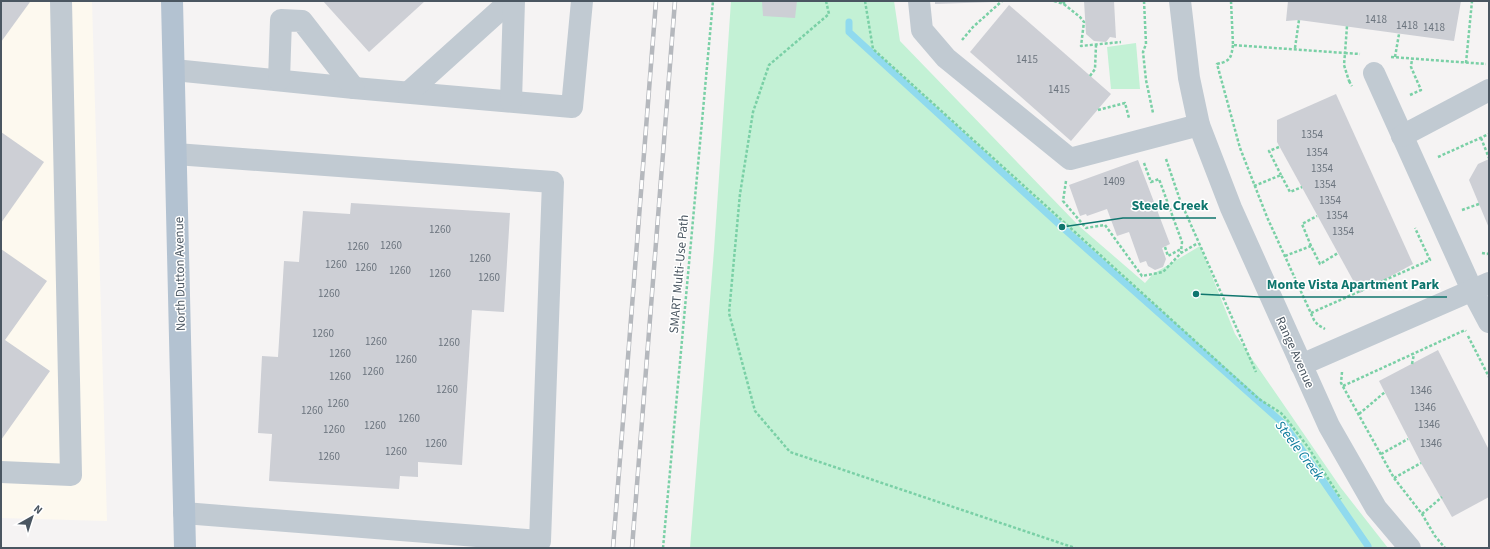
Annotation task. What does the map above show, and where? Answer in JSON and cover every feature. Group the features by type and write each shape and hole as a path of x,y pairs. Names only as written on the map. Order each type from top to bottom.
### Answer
{"main road":[{"name":"North Dutton Avenue","path":"172,1 185,548"}],"street":[{"path":"1,472 71,475 61,1"},
{"path":"409,92 510,1"},
{"path":"511,101 514,1"},
{"path":"174,70 354,88 572,107 582,1"},
{"path":"919,1 922,30 946,58 1070,159 1199,125"},
{"name":"Range Avenue","path":"1180,1 1189,78 1199,125 1231,208 1329,426 1376,508 1410,548"},
{"path":"279,80 281,20 302,21 354,88"},
{"path":"1376,61 1402,136 1480,286 1489,322"},
{"path":"1402,136 1489,90"},
{"path":"176,154 553,182 540,541 184,513"},
{"path":"1301,365 1480,286"}],"path":[{"name":"SMART Multi-Use Path","path":"663,548 712,1"},
{"path":"826,1 829,14 769,65 753,112 740,194 729,313 755,411 790,452 1075,548"},
{"path":"865,1 872,49 1259,399 1281,413 1308,447 1344,503"},
{"path":"946,58 973,27 1002,1"},
{"path":"1054,1 1064,2"},
{"path":"1060,1 1064,2 1084,22 1081,46 1121,42"},
{"path":"1144,1 1146,44 1143,52 1146,80 1153,116"},
{"path":"1231,1 1233,45 1232,57 1226,62 1217,64 1240,148 1267,218 1314,320 1318,325 1325,329"},
{"path":"1466,63 1472,1"},
{"path":"1295,48 1299,20"},
{"path":"1347,26 1344,65 1349,81 1355,91"},
{"path":"1395,57 1398,34"},
{"path":"1090,76 1095,70 1096,45"},
{"path":"1233,45 1295,48 1345,53 1376,61"},
{"path":"1349,81 1376,61 1395,57 1486,64"},
{"path":"1407,96 1421,90 1411,67 1412,59"},
{"path":"1098,110 1124,103 1130,125"},
{"path":"1436,158 1489,134"},
{"path":"1481,138 1489,158"},
{"path":"1279,147 1269,151 1280,175 1290,192 1302,188"},
{"path":"1165,156 1180,200 1198,243 1256,372"},
{"path":"1070,159 1063,201 1086,228 1105,224 1142,276 1163,272 1181,251 1182,242 1159,179 1151,182 1143,161"},
{"path":"1254,186 1280,175"},
{"path":"1462,210 1479,204"},
{"path":"1317,216 1302,224 1320,264 1338,253"},
{"path":"1311,313 1430,260 1414,225"},
{"path":"1164,247 1168,256 1198,243"},
{"path":"1285,256 1311,246"},
{"path":"1483,253 1489,253"},
{"path":"1343,386 1465,330 1489,377"},
{"path":"1412,364 1414,353"},
{"path":"1343,368 1343,386 1394,478 1422,514 1435,536 1445,548"},
{"path":"1359,414 1385,392"},
{"path":"1381,454 1408,439"},
{"path":"1394,478 1421,463"},
{"path":"1422,514 1442,497"}],"shaded area":[{"path":"1,1 92,1 107,521 1,518"}],"green space":[{"path":"731,1 894,1 900,41 1079,226 1145,283 1153,274 1200,246 1235,334 1341,488 1388,548 690,548 714,250"},
{"path":"1136,43 1140,89 1111,89 1107,47"}],"building":[{"path":"1,1 30,2 1,42"},
{"path":"323,1 425,1 369,52"},
{"path":"762,1 797,1 795,18 763,16"},
{"path":"935,1 994,1 994,2 935,4"},
{"path":"1084,1 1114,1 1116,38 1110,37 1106,42 1094,41 1086,34"},
{"path":"1288,1 1461,1 1454,41 1299,20 1286,21"},
{"path":"1009,5 1111,94 1071,141 970,52"},
{"path":"1336,94 1413,264 1360,293 1277,142 1277,120"},
{"path":"1,132 44,162 1,223"},
{"path":"1489,159 1489,228 1469,180 1478,164"},
{"path":"1138,160 1170,244 1162,248 1166,259 1163,267 1155,270 1148,266 1146,261 1140,263 1129,232 1117,236 1107,209 1087,216 1086,214 1080,216 1069,185"},
{"path":"351,203 510,213 504,312 472,310 462,465 418,462 418,477 400,476 399,489 269,481 272,434 258,433 262,356 278,357 284,261 299,262 303,211 350,214"},
{"path":"1,249 47,281 5,340 50,371 1,440"},
{"path":"1438,350 1489,450 1489,497 1452,517 1421,463 1379,381"}],"waterway":[{"name":"Steele Creek","path":"849,22 849,32 1062,227 1284,424 1368,546"}],"railway":[{"path":"613,548 656,1"},
{"path":"632,548 675,1"}],"place":[{"name":"Steele Creek","path":"1062,227"},
{"name":"Monte Vista Apartment Park","path":"1196,294"}]}
